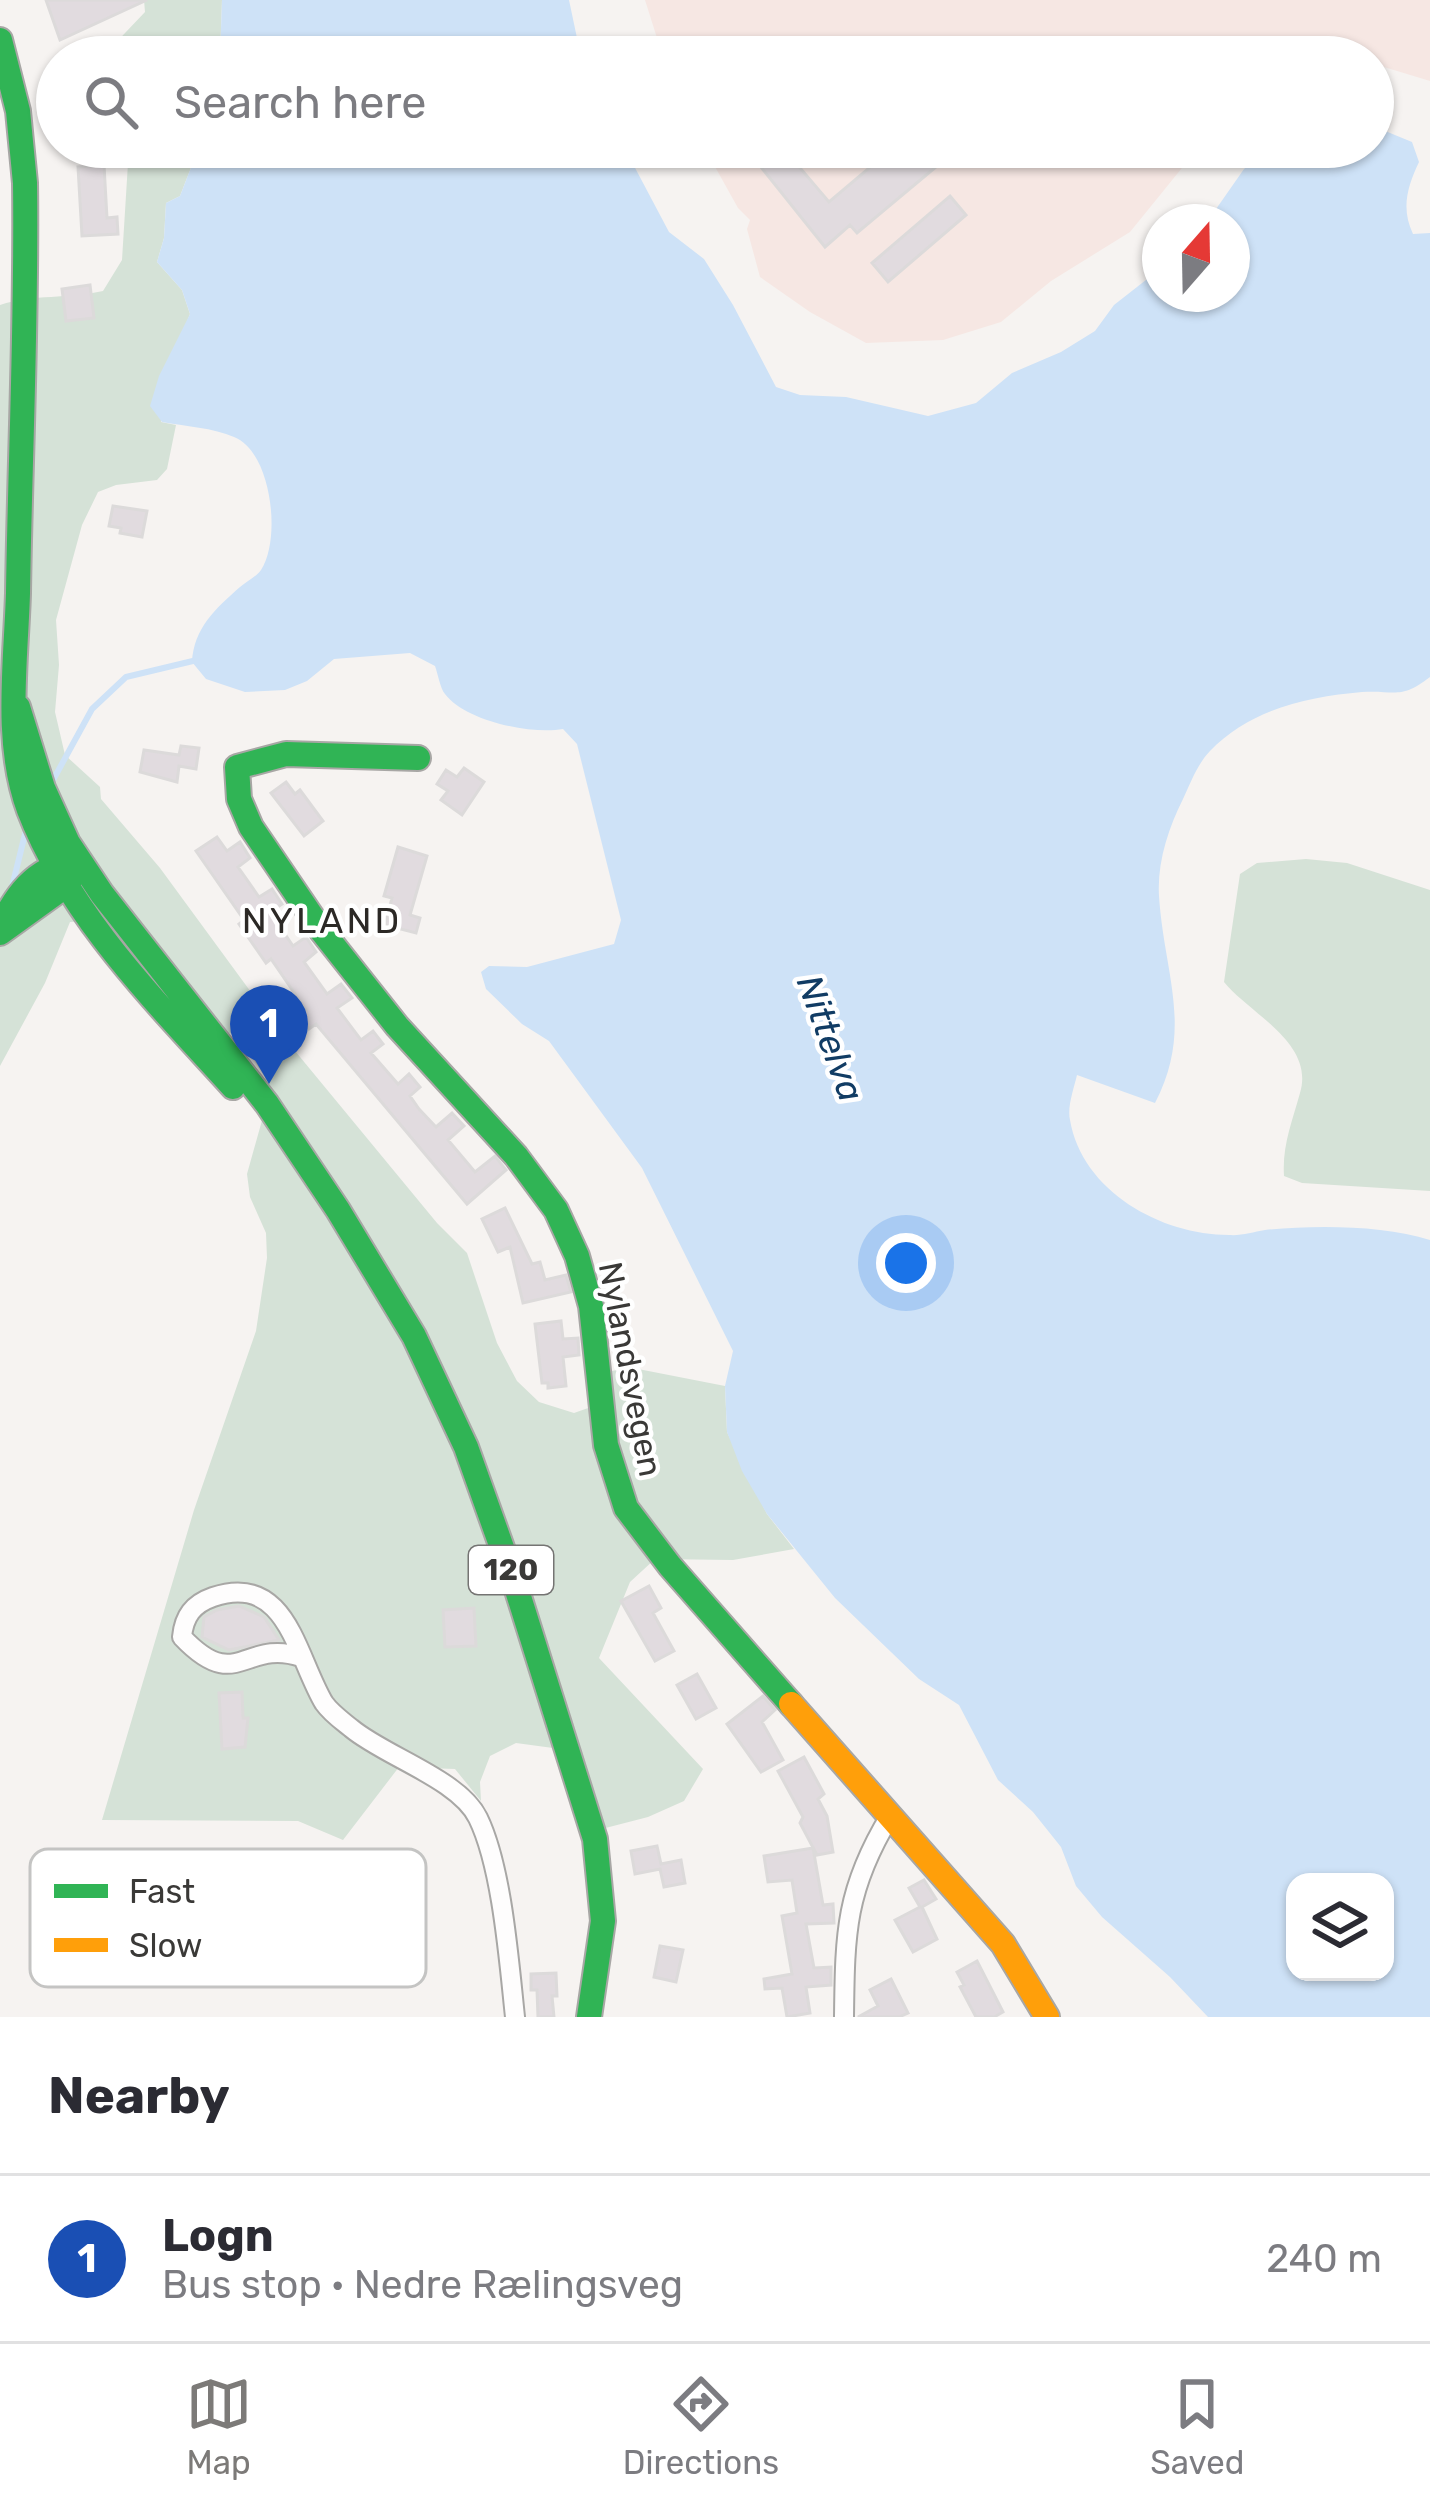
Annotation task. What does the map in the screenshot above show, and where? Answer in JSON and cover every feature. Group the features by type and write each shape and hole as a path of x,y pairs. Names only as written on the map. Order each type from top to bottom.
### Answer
{"main road":[{"name":"120","path":"0,40 16,94 25,177 18,707 68,870 169,1013 302,1160 359,1241 413,1336 466,1447 500,1537 595,1840 603,1921 589,2017"},
{"name":"Nylandsvegen","path":"418,758 286,754 237,767 235,792 247,822 316,927 396,1027 556,1208 574,1247 598,1341 600,1410 610,1465 625,1506 658,1551 1003,1944 1047,2017"},
{"path":"0,930 9,904 21,890 68,870"}],"street":[{"path":"301,1657 279,1650 239,1665 218,1665 199,1655 182,1637 183,1622 195,1604 217,1595 242,1592 268,1599 286,1620 327,1708 359,1735 459,1796 478,1818 494,1878 515,2017"},
{"path":"844,2017 845,1925 856,1881 890,1816"}],"shaded area":[{"path":"144,0 222,0 221,36 122,36 145,12"},
{"path":"645,0 1430,0 1430,81 1394,70 1394,36 656,36"},
{"path":"128,168 191,168 180,196 166,203 157,262 182,290 190,314 161,422 176,425 167,469 157,480 98,492 82,525 56,620 55,712 65,755 100,787 101,799 160,868 286,1040 467,1253 497,1343 517,1381 539,1402 574,1413 591,1407 589,1374 633,1368 725,1386 727,1432 767,1514 794,1549 733,1560 655,1559 630,1582 599,1658 703,1769 684,1801 648,1817 590,1832 553,1748 516,1743 490,1756 480,1782 481,1801 455,1769 399,1767 343,1840 298,1821 102,1820 194,1510 256,1331 267,1258 266,1233 250,1197 247,1174 268,1099 265,1077 239,1037 206,1023 85,921 70,922 45,983 0,1066 0,305 103,291 122,260"},
{"path":"716,168 1182,168 1153,204 1142,204 1142,217 1130,232 1051,281 1001,322 943,340 866,343 810,312 760,277 747,229 750,220"},
{"path":"1306,859 1347,863 1430,890 1430,1191 1302,1183 1284,1176 1286,1144 1300,1093 1298,1059 1277,1031 1224,982 1240,874 1257,863"}],"water":[{"path":"222,0 569,0 577,36 221,36"},
{"name":"Nittelva","path":"1394,135 1412,142 1419,162 1409,189 1407,216 1413,234 1430,233 1430,677 1404,691 1341,694 1280,708 1243,725 1206,756 1173,822 1160,871 1175,1025 1167,1076 1155,1103 1077,1075 1069,1115 1077,1145 1108,1188 1128,1204 1177,1227 1234,1235 1284,1228 1348,1228 1430,1240 1430,2017 1208,2017 1102,1917 1076,1886 1061,1847 998,1780 959,1705 919,1679 835,1598 767,1514 742,1471 727,1432 725,1386 733,1351 642,1168 549,1041 522,1024 486,989 481,972 489,966 527,967 614,944 621,920 577,744 563,729 517,728 468,712 445,694 435,666 410,653 334,659 307,681 285,690 245,692 206,679 192,662 197,639 207,620 261,570 271,538 269,497 257,459 247,445 217,431 162,422 150,406 159,376 190,314 182,290 157,262 166,203 180,196 191,168 635,168 669,232 704,259 776,387 928,416 976,403 1012,373 1095,331 1114,305 1142,283 1142,312 1250,312 1250,204 1220,204 1245,168 1394,168"}],"building":[{"path":"46,0 147,0 69,36 59,36"},
{"path":"78,168 104,168 107,218 117,217 118,234 82,236"},
{"path":"762,168 800,168 829,202 869,168 935,168 857,233 850,225 825,247"},
{"path":"950,196 966,215 888,282 872,263"},
{"path":"90,285 94,318 66,321 62,289"},
{"path":"113,506 147,511 142,537 109,526"},
{"path":"181,746 199,748 196,769 179,766 177,782 140,772 144,750 179,755"},
{"path":"464,768 484,782 462,815 441,800 448,791 437,784 446,770 457,777"},
{"path":"286,782 295,794 300,790 323,821 304,836 271,793"},
{"path":"217,837 227,851 240,842 250,858 238,867 259,897 272,889 282,904 270,912 293,946 306,937 316,952 304,962 327,994 341,984 352,998 337,1008 361,1040 373,1031 383,1044 371,1053 398,1084 409,1074 420,1087 410,1096 419,1109 436,1127 452,1113 464,1126 448,1140 475,1172 495,1156 506,1170 467,1204 316,1024 309,1029 299,1015 306,1010 271,959 266,963 239,924 244,920 196,851"},
{"path":"398,847 427,856 410,915 420,918 416,933 385,925 392,898 384,896"},
{"path":"505,1208 532,1264 540,1262 545,1280 566,1275 571,1292 523,1303 510,1247 498,1252 482,1219"},
{"path":"561,1321 563,1339 578,1338 579,1355 563,1357 566,1386 548,1388 548,1383 542,1383 535,1324"},
{"path":"649,1586 661,1608 653,1613 674,1651 655,1661 621,1601"},
{"path":"239,1606 264,1617 279,1640 229,1650 202,1637 204,1617"},
{"path":"474,1608 476,1646 445,1647 443,1610"},
{"path":"697,1674 716,1708 696,1719 677,1685"},
{"path":"242,1692 243,1718 248,1718 245,1747 222,1749 219,1693"},
{"path":"763,1696 775,1710 762,1722 783,1760 761,1772 727,1724"},
{"path":"804,1757 824,1794 818,1799 827,1816 833,1852 817,1855 778,1771"},
{"path":"657,1846 661,1864 681,1860 685,1883 664,1887 660,1869 635,1874 631,1851"},
{"path":"813,1848 823,1905 833,1904 834,1923 806,1924 814,1968 831,1967 831,1985 806,1987 810,2013 787,2017 782,1988 765,1989 764,1979 792,1974 782,1916 797,1913 792,1880 768,1882 764,1856"},
{"path":"924,1880 936,1899 922,1907 937,1939 913,1952 895,1920 920,1907 909,1888"},
{"path":"660,1946 683,1950 676,1982 654,1977"},
{"path":"977,1961 1003,2012 994,2017 976,2017 960,1987 964,1985 957,1972"},
{"path":"556,1973 554,2017 538,2017 531,1974"},
{"path":"891,1979 908,2013 858,2017 878,2006 870,1990"}],"waterway":[{"path":"52,782 92,709 126,677 197,660"},
{"path":"12,887 26,830"}],"traffic: fast":[{"path":"0,40 18,111 25,183 13,702 21,784 46,849 92,923 233,1087"},
{"path":"18,707 43,788 68,843 102,894 267,1104 338,1210 414,1336 466,1447 516,1587 595,1839 603,1921 589,2017"},
{"path":"418,758 286,754 237,767 239,799 251,827 321,930 397,1026 516,1156 556,1210 577,1256 591,1306 606,1445 626,1508 670,1566 791,1704"},
{"path":"0,928 27,886 46,871 71,862"},
{"path":"0,933 68,884 75,870"}],"traffic: slow":[{"path":"791,1704 1003,1944 1047,2017"}],"place":[{"name":"Logn","path":"269,1084"}],"district":[{"name":"NYLAND","path":"322,920"}]}
